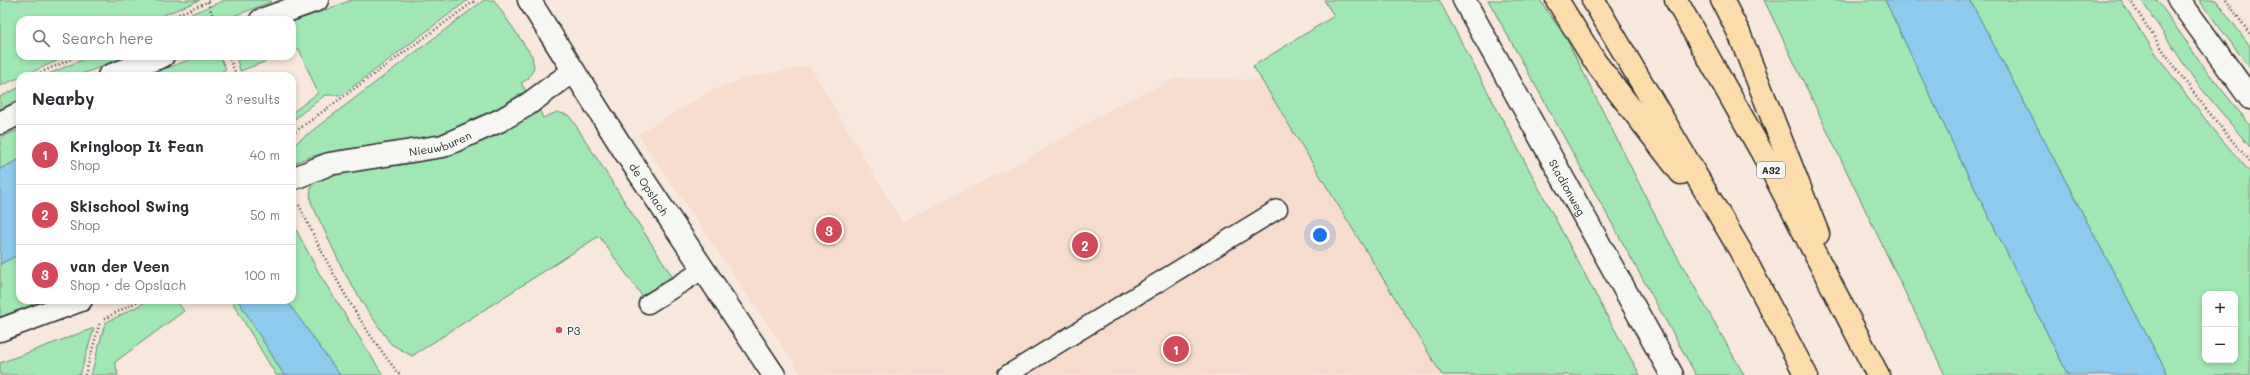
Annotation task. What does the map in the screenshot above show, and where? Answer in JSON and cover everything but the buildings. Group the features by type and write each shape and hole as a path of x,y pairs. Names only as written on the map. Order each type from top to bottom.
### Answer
{"highway":[{"path":"1557,0 1596,63 1740,250"},
{"path":"1593,0 1740,250 1806,375"},
{"name":"A32","path":"1676,0 1769,165 1878,375"},
{"name":"A32","path":"1722,0 1739,33 1861,343"}],"street":[{"path":"272,16 317,0"},
{"name":"de Opslach","path":"529,0 572,72 774,375"},
{"name":"Stadionweg","path":"1464,0 1672,375"},
{"path":"2179,0 2250,98"},
{"path":"120,72 152,60"},
{"name":"Nieuwburen","path":"296,178 329,164 443,146 501,120 527,105 572,72"},
{"path":"0,123 16,115"},
{"path":"0,330 70,304"}],"lane":[{"path":"1008,375 1278,210"},
{"path":"648,304 704,269"}],"path":[{"path":"174,16 212,0"},
{"path":"296,131 476,0"},
{"path":"2130,0 2163,51 2202,106 2250,161"},
{"path":"2226,0 2250,34"},
{"path":"208,2 213,16"},
{"path":"42,72 69,60"},
{"path":"230,60 235,72"},
{"path":"298,204 324,258 380,351 400,375"},
{"path":"85,375 101,320"}],"shaded area":[{"path":"810,66 902,222 1027,159 1118,105 1176,78 1303,81 1522,375 802,375 638,134 713,90 748,77"}],"green space":[{"path":"0,0 200,0 162,16 16,16 16,60 59,60 32,72 16,72 16,79 0,86"},
{"path":"225,0 270,0 271,2 234,16 186,16"},
{"path":"352,0 468,0 342,95 325,95 296,118 296,110 318,93 299,49 296,50 296,21"},
{"path":"484,0 494,0 532,56 534,68 528,79 521,83 526,91 471,122 448,132 407,142 335,151 296,163 296,143"},
{"path":"1324,0 1439,0 1640,375 1442,375 1253,66 1334,16"},
{"path":"1488,0 1540,0 1567,40 1662,229 1744,375 1696,375"},
{"path":"1764,0 1885,0 1962,163 2068,375 1945,375"},
{"path":"1970,0 2121,0 2150,45 2182,89 2250,172 2250,375 2168,375"},
{"path":"2141,0 2157,0 2206,70 2250,125 2250,147 2196,82"},
{"path":"2199,0 2216,0 2250,46 2250,68"},
{"path":"82,60 119,60 87,72 53,72"},
{"path":"189,60 222,60 226,69 222,71 223,72 156,72"},
{"path":"237,60 270,60 240,71"},
{"path":"16,89 16,102 0,110 0,97"},
{"path":"539,109 543,118 557,112 568,115 573,121 672,276 642,296 599,236 412,356 391,344 367,310 344,272 311,202 310,192 313,183 319,179 339,172 396,166 442,155 475,143"},
{"path":"16,131 16,161 0,169 0,138"},
{"path":"296,230 320,275 383,375 340,375 289,304 296,304"},
{"path":"16,256 16,304 35,304 0,317 0,264"},
{"path":"142,304 179,304 184,311 115,362 118,375 91,375 105,323"},
{"path":"233,304 240,304 284,375 276,375"},
{"path":"94,328 80,375 0,375 0,363"}],"water":[{"path":"1885,0 1970,0 2168,375 2068,375 1962,163"},
{"path":"16,161 16,256 0,264 0,169"},
{"path":"240,304 289,304 340,375 284,375"}],"place":[{"name":"van der Veen","path":"829,230"},
{"name":"Skischool Swing","path":"1085,245"},
{"name":"P3","path":"559,330"},
{"name":"Kringloop It Fean","path":"1176,349"}]}
